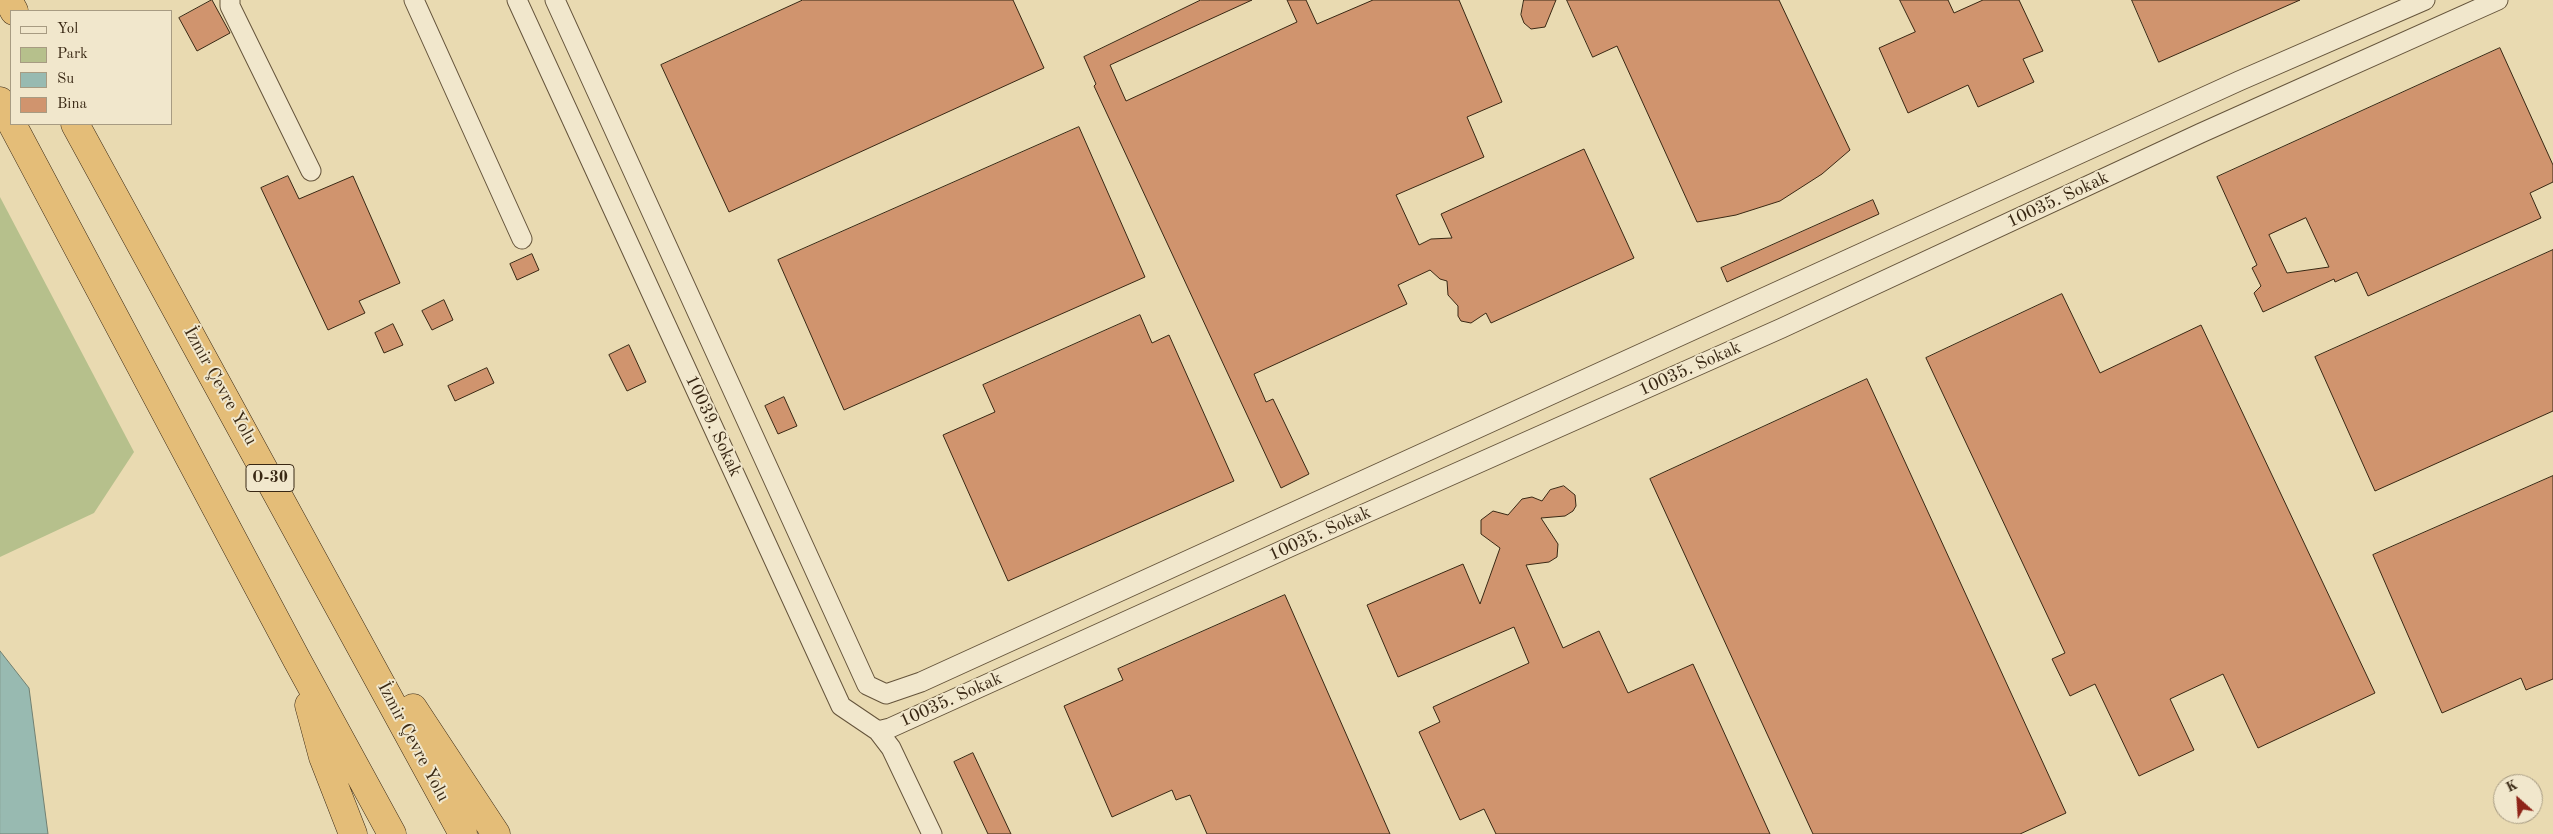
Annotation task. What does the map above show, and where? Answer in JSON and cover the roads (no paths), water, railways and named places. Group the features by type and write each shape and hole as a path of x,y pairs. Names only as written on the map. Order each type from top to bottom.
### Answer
{"highway":[{"path":"0,101 10,119"},
{"path":"13,125 296,660 392,834"},
{"name":"İzmir Çevre Yolu","path":"76,125 463,834"},
{"path":"313,557 496,834"},
{"path":"296,660 323,757 353,834"}],"street":[{"path":"230,0 230,6 311,171"},
{"path":"414,0 522,239"},
{"name":"10039. Sokak","path":"517,0 841,706 878,730 892,748 932,834"},
{"name":"10039. Sokak","path":"555,0 867,685"},
{"name":"10035. Sokak","path":"867,685 886,694 921,682 2239,81 2425,0"},
{"name":"10035. Sokak","path":"878,730 899,724 1292,546 1782,328 2201,134 2498,0"}],"water":[{"path":"0,651 29,688 48,834 0,834"}]}
